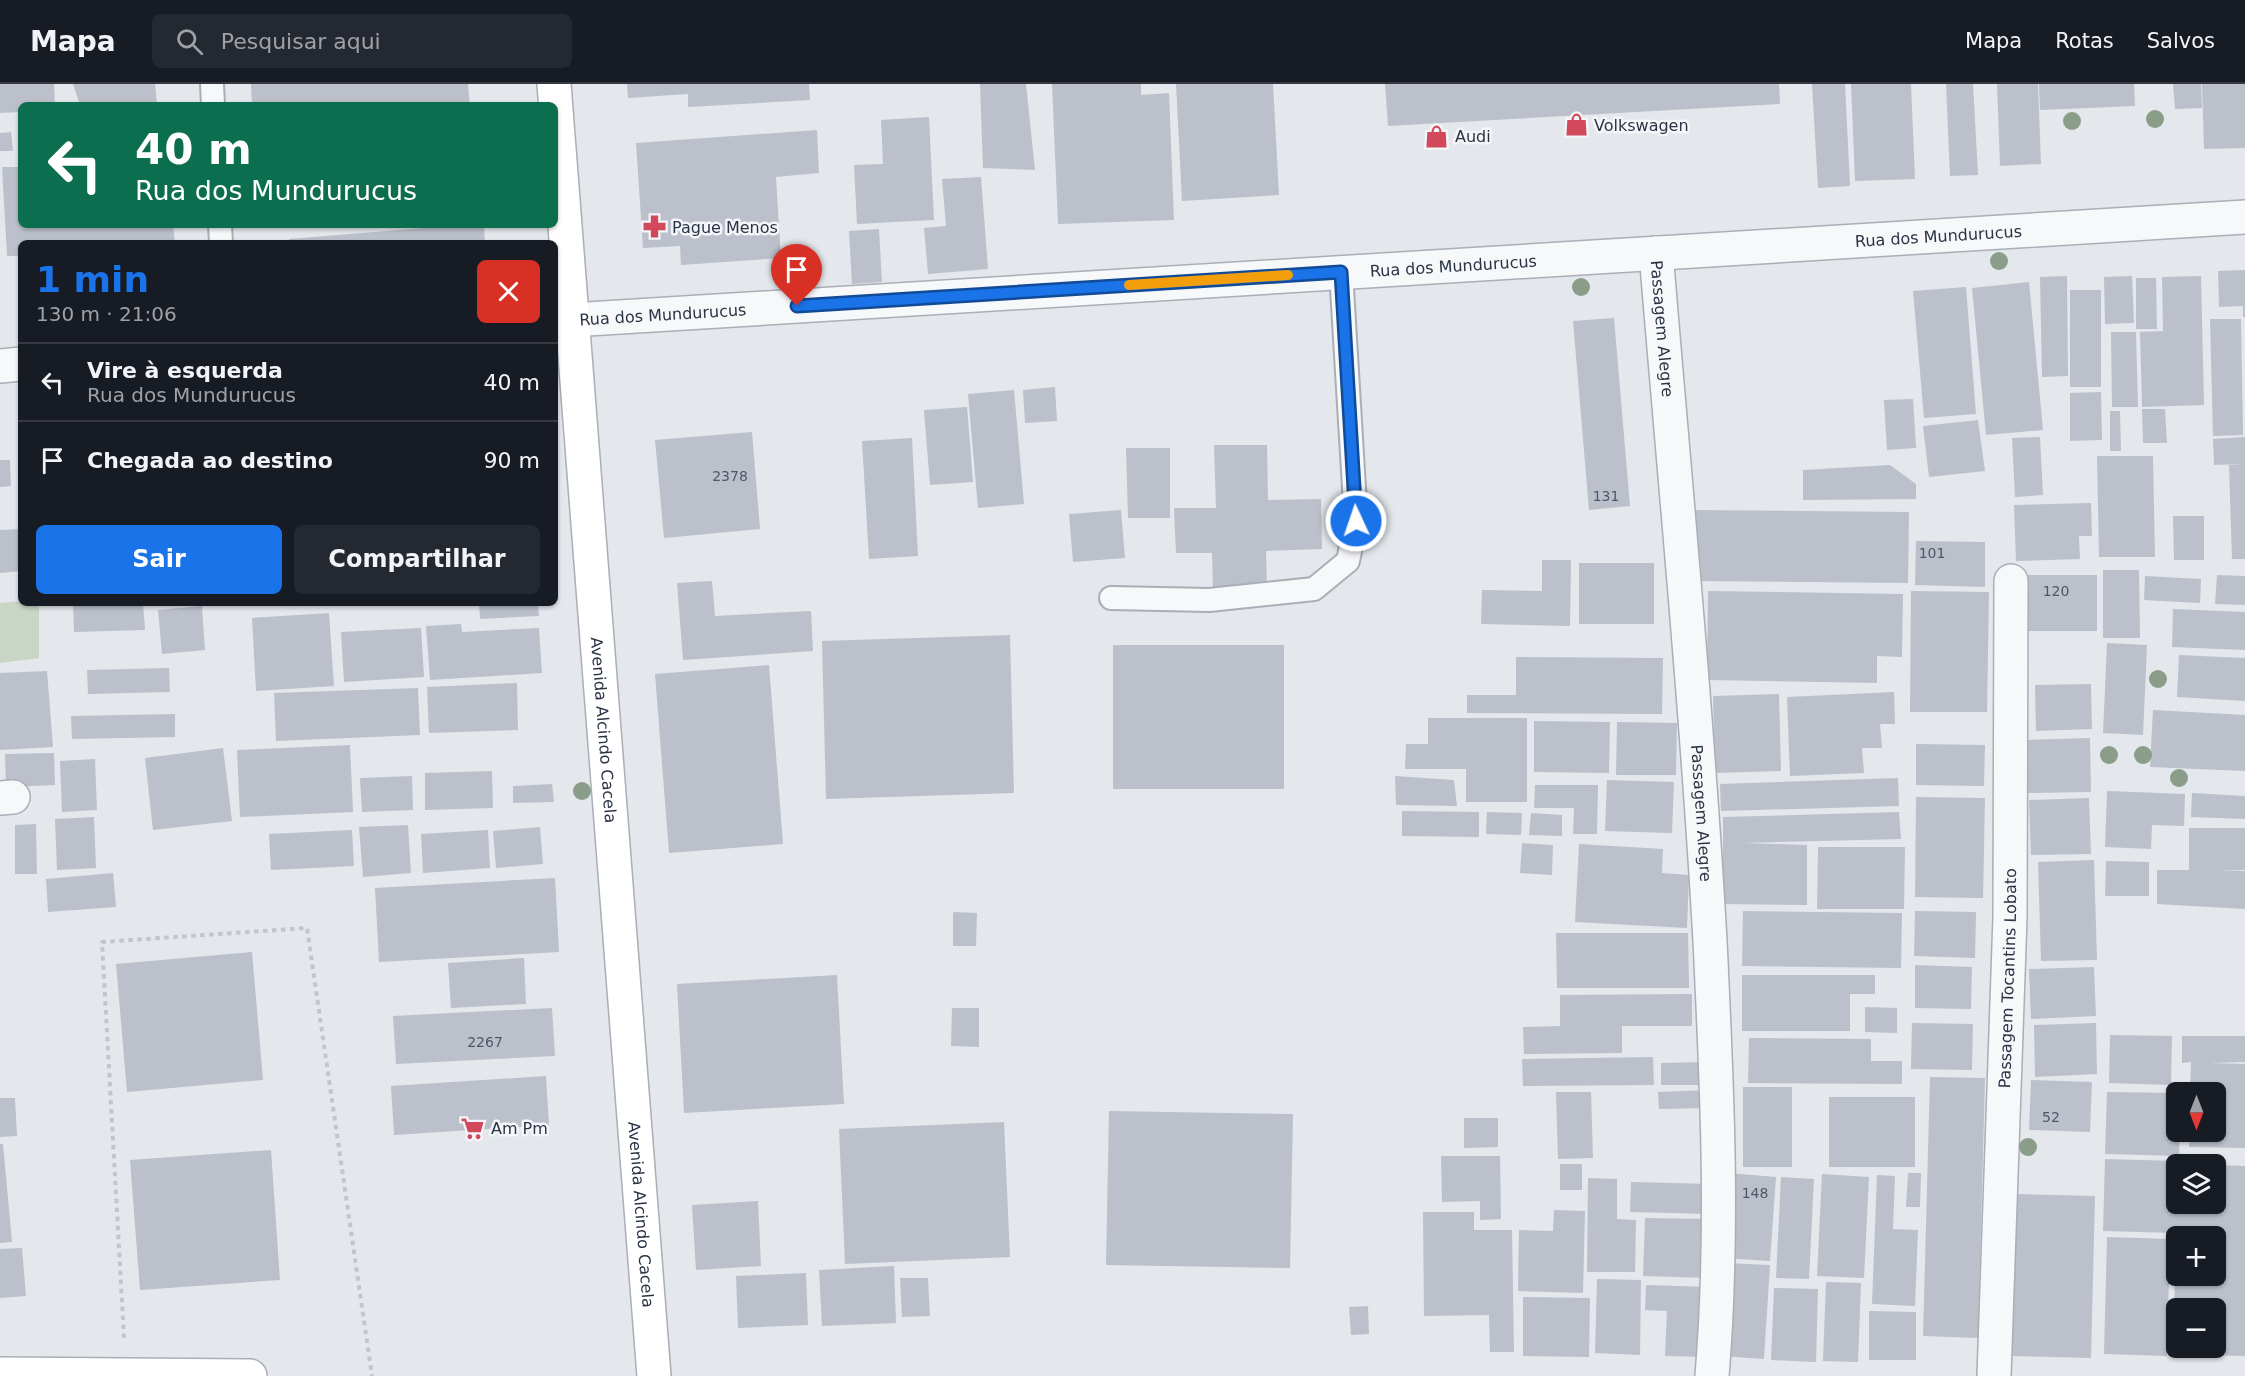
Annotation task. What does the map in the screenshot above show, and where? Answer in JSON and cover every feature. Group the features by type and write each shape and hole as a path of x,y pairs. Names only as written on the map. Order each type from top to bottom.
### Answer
{"main road":[{"name":"Avenida Alcindo Cacela","path":"554,84 555,102"},
{"name":"Avenida Alcindo Cacela","path":"558,178 564,320 654,1376"},
{"path":"0,1374 250,1376"}],"street":[{"name":"Rua dos Mundurucus","path":"564,320 2245,217"},
{"name":"Passagem Alegre","path":"1656,253 1704,846 1718,1100 1717,1256 1712,1376"},
{"path":"0,366 18,364"},
{"name":"Passagem Tocantins Lobato","path":"1994,1376 2010,917 2011,581"}],"lane":[{"path":"212,84 213,102"},
{"path":"1111,598 1209,600 1314,589 1348,561 1356,521 1341,272"}],"path":[{"path":"127,1375 102,942 307,928 372,1376"}],"green space":[{"path":"18,601 18,606 39,606 39,658 0,663 0,603"}],"building":[{"path":"0,84 54,84 55,102 18,102 18,112 0,113"},
{"path":"73,84 155,84 157,102 79,102"},
{"path":"251,84 468,84 470,102 252,102"},
{"path":"627,84 809,84 810,100 688,107 688,94 628,98"},
{"path":"980,84 1026,84 1035,170 983,168"},
{"path":"1052,84 1141,84 1141,95 1169,93 1174,220 1058,224"},
{"path":"1176,84 1273,84 1279,195 1182,201"},
{"path":"1385,84 1779,84 1780,104 1388,126"},
{"path":"1812,84 1845,84 1850,186 1818,188"},
{"path":"1851,84 1911,84 1915,179 1855,181"},
{"path":"1946,84 1973,84 1978,175 1950,176"},
{"path":"1997,84 2038,84 2041,164 2000,166"},
{"path":"2039,84 2134,84 2135,106 2040,110"},
{"path":"2173,84 2201,84 2202,108 2175,109"},
{"path":"2202,84 2245,84 2245,148 2204,149"},
{"path":"929,117 934,220 857,224 854,165 883,164 881,120"},
{"path":"817,130 819,173 776,177 781,258 681,265 680,246 643,248 636,143"},
{"path":"11,132 13,151 0,151 0,133"},
{"path":"2,167 18,167 18,228 173,228 175,240 18,240 18,256 7,256"},
{"path":"981,177 988,269 928,274 924,228 946,226 942,179"},
{"path":"423,228 484,228 485,240 289,240"},
{"path":"879,229 882,282 852,284 849,231"},
{"path":"2245,270 2245,317 2243,317 2243,306 2219,307 2218,271"},
{"path":"2067,276 2068,376 2042,377 2040,277"},
{"path":"2132,276 2134,323 2105,324 2104,277"},
{"path":"2201,276 2204,405 2142,407 2140,332 2163,331 2162,277"},
{"path":"2136,278 2156,278 2157,329 2136,329"},
{"path":"2029,282 2043,430 1986,435 1972,288"},
{"path":"1966,287 1976,414 1924,418 1913,291"},
{"path":"2070,290 2101,290 2101,387 2070,387"},
{"path":"1614,318 1630,506 1589,510 1573,321"},
{"path":"2210,319 2241,319 2243,435 2213,436"},
{"path":"2111,332 2136,332 2138,407 2112,407"},
{"path":"1055,387 1057,421 1025,423 1023,390"},
{"path":"1014,390 1024,504 978,508 968,394"},
{"path":"2101,392 2102,440 2070,441 2070,393"},
{"path":"1913,399 1916,448 1887,450 1884,400"},
{"path":"967,407 973,482 930,485 924,410"},
{"path":"2142,409 2165,409 2167,443 2143,443"},
{"path":"2110,411 2120,411 2121,451 2110,451"},
{"path":"1978,420 1985,471 1929,477 1923,426"},
{"path":"752,432 760,529 664,538 655,440"},
{"path":"2040,437 2043,495 2015,497 2012,438"},
{"path":"2245,437 2245,559 2232,559 2229,465 2242,464 2214,465 2213,439"},
{"path":"912,438 918,556 869,559 862,441"},
{"path":"1214,445 1267,445 1268,500 1321,499 1322,549 1266,551 1267,589 1213,590 1212,553 1176,553 1174,508 1216,508"},
{"path":"1126,448 1170,448 1170,518 1128,518"},
{"path":"2097,456 2153,456 2155,557 2099,557"},
{"path":"0,460 10,460 11,486 0,487"},
{"path":"1890,465 1916,484 1916,499 1803,500 1803,470"},
{"path":"2091,503 2092,536 2079,536 2080,559 2016,561 2014,505"},
{"path":"1121,510 1125,558 1073,562 1069,514"},
{"path":"1691,510 1909,512 1908,583 1690,581"},
{"path":"2173,516 2204,516 2204,560 2174,560"},
{"path":"18,529 18,571 0,573 0,530"},
{"path":"1916,541 1985,542 1985,587 1915,585"},
{"path":"1542,560 1571,560 1570,626 1481,624 1482,590 1542,591"},
{"path":"1579,563 1654,563 1654,624 1579,624"},
{"path":"2103,570 2139,570 2140,638 2103,638"},
{"path":"2021,575 2097,575 2097,631 2022,631"},
{"path":"2217,575 2245,576 2245,605 2215,604"},
{"path":"2145,576 2201,579 2200,603 2144,600"},
{"path":"712,581 715,616 811,611 813,651 683,660 677,583"},
{"path":"1708,591 1903,594 1902,657 1877,656 1877,683 1707,680"},
{"path":"1911,591 1989,592 1987,712 1910,712"},
{"path":"73,606 143,606 145,630 74,632"},
{"path":"202,606 205,650 162,654 158,610"},
{"path":"479,606 538,606 539,616 480,619"},
{"path":"2173,609 2245,612 2245,650 2172,647"},
{"path":"329,613 334,686 256,691 252,618"},
{"path":"461,624 462,632 539,628 542,673 430,680 426,626"},
{"path":"421,628 424,677 344,682 341,632"},
{"path":"1010,635 1014,793 826,799 822,641"},
{"path":"2107,643 2147,645 2143,735 2103,733"},
{"path":"1113,645 1284,645 1284,789 1113,789"},
{"path":"2179,655 2245,658 2245,701 2177,697"},
{"path":"1516,657 1663,658 1662,714 1467,713 1467,695 1516,695"},
{"path":"769,665 783,844 669,853 655,674"},
{"path":"169,668 170,692 88,694 87,670"},
{"path":"47,671 53,747 0,750 0,673"},
{"path":"517,683 518,730 429,733 427,687"},
{"path":"2091,684 2092,729 2036,731 2035,685"},
{"path":"418,688 420,735 276,741 274,693"},
{"path":"1894,692 1895,724 1880,724 1882,748 1862,748 1864,773 1790,776 1787,697"},
{"path":"1779,694 1781,771 1715,773 1713,696"},
{"path":"2153,710 2245,715 2245,771 2150,767"},
{"path":"175,714 175,737 72,739 71,716"},
{"path":"1428,718 1527,718 1527,802 1466,802 1466,769 1405,769 1406,744 1428,744"},
{"path":"1534,721 1610,722 1609,773 1534,772"},
{"path":"1617,722 1677,723 1676,775 1616,775"},
{"path":"2090,738 2091,792 2028,793 2026,740"},
{"path":"1916,744 1985,745 1984,786 1916,785"},
{"path":"350,745 353,812 240,817 237,750"},
{"path":"223,748 232,821 153,830 145,758"},
{"path":"54,753 55,785 6,787 5,754"},
{"path":"95,759 97,810 62,812 60,761"},
{"path":"492,771 493,808 425,810 425,773"},
{"path":"412,776 413,810 362,812 360,778"},
{"path":"1395,776 1454,780 1457,806 1396,805"},
{"path":"1898,778 1899,806 1721,811 1720,784"},
{"path":"1607,780 1674,782 1672,833 1605,831"},
{"path":"552,784 554,802 513,803 513,786"},
{"path":"1535,785 1598,785 1597,834 1573,834 1574,808 1534,808"},
{"path":"2107,791 2185,794 2184,826 2152,825 2151,849 2105,847"},
{"path":"2192,793 2245,796 2245,819 2191,817"},
{"path":"1916,797 1985,798 1983,898 1915,897"},
{"path":"2089,798 2091,854 2031,855 2029,800"},
{"path":"1402,811 1479,812 1479,837 1402,836"},
{"path":"1487,812 1522,813 1521,835 1486,834"},
{"path":"1899,812 1901,839 1743,843 1807,845 1807,905 1723,904 1723,817"},
{"path":"1531,813 1562,815 1562,836 1529,835"},
{"path":"94,817 96,868 57,870 55,819"},
{"path":"36,824 37,874 15,874 15,825"},
{"path":"408,825 411,873 363,877 359,827"},
{"path":"540,827 543,864 496,868 493,831"},
{"path":"2189,828 2245,828 2245,870 2218,871 2245,871 2245,909 2157,904 2157,870 2189,870"},
{"path":"352,830 354,866 271,870 269,834"},
{"path":"488,830 490,868 423,873 421,834"},
{"path":"1522,843 1553,845 1552,875 1520,873"},
{"path":"1579,844 1663,849 1662,873 1689,875 1687,928 1575,922"},
{"path":"1818,847 1905,847 1904,909 1817,909"},
{"path":"2094,860 2097,960 2041,961 2038,862"},
{"path":"2106,861 2149,862 2149,896 2105,896"},
{"path":"113,873 116,907 48,912 46,879"},
{"path":"555,878 559,952 379,962 375,888"},
{"path":"1743,911 1902,913 1901,968 1742,966"},
{"path":"1915,911 1976,912 1975,958 1914,956"},
{"path":"953,912 977,913 976,946 953,946"},
{"path":"1556,933 1688,933 1689,988 1557,988"},
{"path":"252,952 263,1080 127,1092 116,964"},
{"path":"524,958 526,1004 451,1008 448,963"},
{"path":"1915,965 1972,967 1971,1009 1915,1008"},
{"path":"2094,967 2096,1016 2031,1019 2029,969"},
{"path":"837,975 844,1104 684,1113 677,984"},
{"path":"1742,975 1875,975 1875,994 1850,994 1850,1031 1742,1031"},
{"path":"1692,994 1692,1026 1622,1026 1622,1053 1524,1054 1523,1027 1560,1026 1560,995"},
{"path":"1865,1007 1897,1008 1897,1033 1865,1032"},
{"path":"552,1008 555,1056 396,1064 393,1016"},
{"path":"952,1008 979,1008 979,1047 951,1046"},
{"path":"1912,1023 1973,1024 1972,1070 1911,1069"},
{"path":"2096,1023 2097,1074 2035,1077 2034,1025"},
{"path":"2110,1035 2172,1036 2171,1082 2166,1082 2166,1085 2109,1083"},
{"path":"2182,1036 2245,1036 2245,1062 2209,1063 2245,1064 2245,1148 2189,1147 2189,1142 2226,1142 2226,1082 2190,1082 2191,1062 2182,1063"},
{"path":"1749,1038 1871,1039 1871,1061 1902,1061 1902,1084 1748,1083"},
{"path":"1653,1057 1654,1085 1523,1086 1522,1059"},
{"path":"1706,1062 1706,1085 1661,1085 1661,1063"},
{"path":"546,1076 549,1125 394,1135 391,1086"},
{"path":"1930,1077 1985,1078 1978,1338 1923,1336"},
{"path":"2031,1080 2092,1082 2090,1132 2029,1130"},
{"path":"1743,1087 1792,1087 1792,1167 1743,1167"},
{"path":"1708,1090 1709,1108 1659,1109 1658,1092"},
{"path":"1556,1092 1591,1092 1593,1158 1558,1159"},
{"path":"2107,1092 2166,1093 2166,1142 2180,1142 2179,1154 2105,1154"},
{"path":"1829,1097 1915,1097 1915,1167 1829,1167"},
{"path":"0,1098 15,1098 17,1136 0,1137"},
{"path":"1109,1111 1293,1114 1290,1268 1106,1265"},
{"path":"1464,1118 1498,1118 1498,1147 1464,1148"},
{"path":"1004,1122 1010,1257 845,1264 839,1129"},
{"path":"0,1144 3,1144 12,1242 0,1243"},
{"path":"271,1150 280,1280 140,1290 130,1160"},
{"path":"1441,1156 1500,1156 1501,1219 1480,1220 1480,1201 1442,1202"},
{"path":"2105,1159 2166,1161 2166,1214 2226,1214 2226,1165 2245,1166 2245,1356 2226,1355 2226,1298 2174,1298 2175,1286 2226,1286 2226,1226 2166,1226 2166,1233 2103,1231"},
{"path":"1560,1164 1582,1164 1582,1190 1560,1190"},
{"path":"1728,1173 1776,1177 1770,1261 1722,1258"},
{"path":"1908,1173 1921,1173 1920,1207 1906,1207"},
{"path":"1822,1174 1869,1177 1864,1278 1817,1276"},
{"path":"1877,1175 1895,1176 1893,1229 1918,1230 1915,1306 1872,1304"},
{"path":"1781,1177 1814,1179 1809,1279 1776,1278"},
{"path":"1588,1178 1617,1179 1617,1219 1636,1220 1635,1272 1587,1272"},
{"path":"1631,1182 1710,1184 1709,1214 1630,1212"},
{"path":"2017,1194 2095,1196 2091,1358 2012,1356"},
{"path":"758,1201 761,1266 696,1270 692,1205"},
{"path":"1554,1210 1585,1211 1583,1293 1518,1291 1519,1230 1553,1231"},
{"path":"1423,1212 1474,1212 1474,1230 1512,1230 1514,1352 1490,1352 1489,1315 1424,1316"},
{"path":"1645,1218 1711,1219 1709,1278 1643,1276"},
{"path":"2107,1237 2166,1239 2166,1286 2169,1286 2168,1298 2166,1298 2166,1356 2104,1354"},
{"path":"22,1248 26,1296 0,1298 0,1249"},
{"path":"1726,1263 1770,1265 1764,1359 1720,1356"},
{"path":"894,1266 896,1323 822,1326 819,1270"},
{"path":"806,1273 808,1325 738,1328 736,1276"},
{"path":"900,1278 928,1278 930,1316 902,1317"},
{"path":"1597,1279 1641,1280 1640,1355 1595,1353"},
{"path":"1826,1282 1861,1283 1858,1362 1823,1361"},
{"path":"1646,1285 1710,1287 1708,1357 1665,1356 1667,1311 1645,1310"},
{"path":"1774,1288 1818,1289 1816,1362 1771,1360"},
{"path":"1523,1297 1590,1298 1589,1357 1523,1356"},
{"path":"1368,1306 1369,1334 1351,1335 1349,1307"},
{"path":"1869,1311 1916,1312 1916,1360 1869,1360"}],"slow traffic":[{"path":"1129,285 1288,275"}],"place":[{"name":"Volkswagen","path":"1576,125"},
{"name":"Audi","path":"1437,136"},
{"name":"Pague Menos","path":"654,227"},
{"name":"Am Pm","path":"473,1128"}],"route":[{"path":"797,306 1341,272 1356,521"}]}
